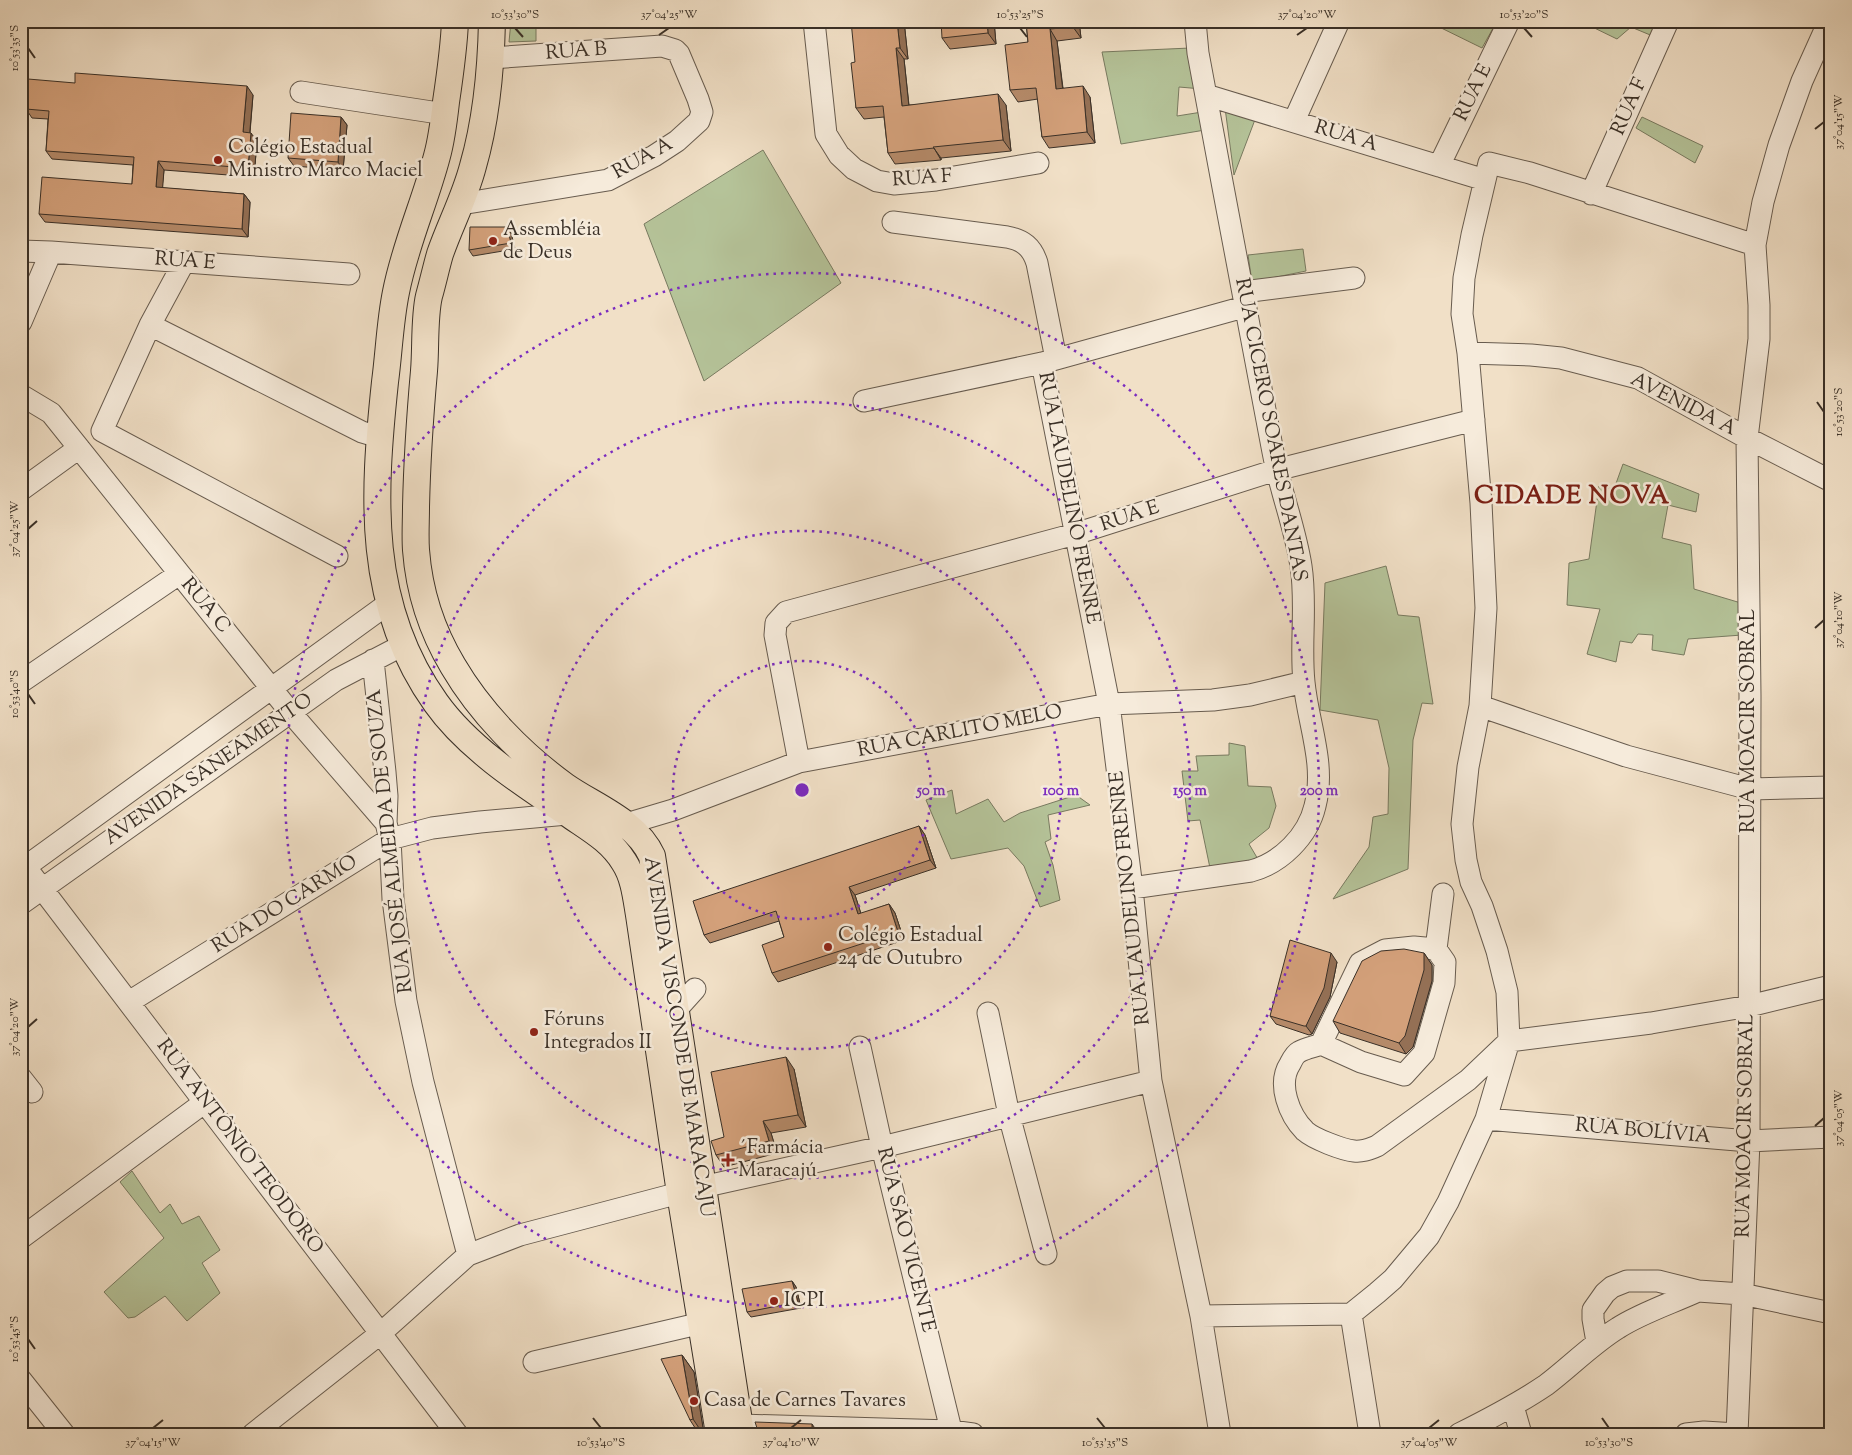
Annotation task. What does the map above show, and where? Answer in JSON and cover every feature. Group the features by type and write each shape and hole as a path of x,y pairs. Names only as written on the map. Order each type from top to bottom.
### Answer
{"main road":[{"name":"AVENIDA VISCONDE DE MARACAJU","path":"455,21 454,49 438,154 409,241 395,293 376,480 380,554 388,603 403,645 415,670 437,704 460,731 492,760 605,839 626,864 633,879 691,1190 725,1431"},
{"name":"AVENIDA VISCONDE DE MARACAJU","path":"492,21 491,58 474,165 461,204 440,254 428,299 426,356 417,454 416,550 426,606 435,632 453,666 490,717 542,767 565,786 626,824 641,840 652,856 676,1009 702,1323 725,1431"},
{"path":"409,241 422,256 429,257 440,254"},
{"path":"395,293 412,289 428,299"}],"street":[{"name":"RUA F","path":"814,21 826,134 839,155 854,169 877,181 894,184 936,180 1038,163"},
{"name":"RUA CICERO SOARES DANTAS","path":"1132,888 1260,868 1295,844 1304,832 1315,808 1318,789 1319,764 1304,682 1301,566 1276,470 1206,95 1195,21"},
{"path":"1294,121 1339,21"},
{"name":"RUA E","path":"1439,166 1509,21"},
{"name":"RUA F","path":"1591,194 1668,21"},
{"name":"RUA MOACIR SOBRAL","path":"1737,1434 1749,1141 1750,696 1747,438 1759,339 1755,245 1779,145 1802,80 1829,21"},
{"name":"RUA B","path":"491,58 662,46"},
{"name":"RUA A","path":"461,204 608,180 647,160 677,141 699,121 702,112 679,54 675,50 662,46"},
{"path":"301,92 445,114"},
{"name":"RUA A","path":"1206,95 1439,166 1530,173 1755,245"},
{"path":"1201,1316 1351,1314 1393,1279 1429,1236 1448,1202 1486,1120 1509,1041 1507,992 1497,951 1471,882 1464,847 1462,824 1468,767 1480,706 1486,608 1484,542 1468,353 1462,314 1464,278 1487,171"},
{"name":"RUA LAUDELINO FRENRE","path":"893,222 1007,237 1024,243 1033,252 1037,263 1049,361 1075,534 1108,704 1132,888 1151,1081 1201,1316 1220,1434"},
{"name":"RUA E","path":"21,251 349,274"},
{"path":"21,322 51,252"},
{"path":"184,262 150,325 102,431 337,556"},
{"path":"864,401 1049,361 1243,299 1354,278"},
{"path":"150,325 362,432 379,437"},
{"name":"AVENIDA A","path":"1468,353 1562,358 1638,378 1747,438 1831,481"},
{"name":"RUA C","path":"21,396 51,412 179,574 388,831"},
{"name":"RUA E","path":"798,762 775,635 776,623 786,612 1075,534 1276,470 1474,420"},
{"path":"21,490 79,448"},
{"path":"21,682 179,574"},
{"name":"AVENIDA SANEAMENTO","path":"23,866 160,771 388,603"},
{"name":"AVENIDA SANEAMENTO","path":"21,904 336,680 403,645"},
{"name":"RUA JOSÉ ALMEIDA DE SOUZA","path":"373,660 386,788 393,899 406,1001 423,1082 468,1255"},
{"name":"RUA CARLITO MELO","path":"626,824 674,810 798,762 1108,704 1213,700 1250,695 1304,682"},
{"path":"1480,706 1626,756 1750,789 1831,787"},
{"path":"160,771 176,793"},
{"name":"RUA DO CARMO","path":"129,1002 388,831 567,814"},
{"name":"RUA ANTÔNIO TEODORO","path":"23,866 129,1002 457,1434"},
{"path":"1443,894 1436,949 1445,962 1444,983 1424,1053 1404,1075 1361,1062 1321,1044 1297,1052 1286,1070 1284,1085 1286,1098 1305,1131 1318,1139 1354,1151 1364,1151 1377,1146 1468,1080 1509,1041 1651,1023 1749,1006 1831,986"},
{"path":"1321,1044 1360,963 1385,950 1414,947 1436,949"},
{"path":"676,1009 696,989"},
{"path":"988,1013 1009,1115 1046,1254"},
{"name":"RUA SÃO VICENTE","path":"860,1046 882,1147 951,1433"},
{"path":"253,1434 380,1333 468,1255 520,1235 691,1190 882,1147 1151,1081"},
{"path":"21,1238 205,1102"},
{"name":"RUA BOLÍVIA","path":"1486,1120 1749,1141 1831,1137"},
{"path":"1597,1342 1592,1319 1593,1310 1612,1287 1627,1281 1658,1281 1698,1291 1742,1294 1831,1313"},
{"path":"1459,1434 1501,1419 1566,1369 1597,1342 1632,1320 1698,1291"},
{"path":"1351,1314 1370,1434"},
{"path":"534,1362 702,1323"},
{"path":"21,1380 64,1434"},
{"path":"1501,1419 1521,1434"},
{"path":"725,1431 973,1434"},
{"path":"1686,1434 1704,1432 1737,1434"}],"green space":[{"path":"511,21 536,21 536,41 509,42"},
{"path":"1427,21 1497,21 1482,48"},
{"path":"1580,21 1663,21 1655,37 1631,27 1617,39"},
{"path":"1190,48 1202,89 1179,87 1177,116 1202,112 1205,130 1121,144 1102,52"},
{"path":"1225,108 1256,117 1234,175"},
{"path":"1642,117 1703,146 1695,163 1636,128"},
{"path":"763,150 841,283 704,381 644,224"},
{"path":"1303,249 1306,271 1252,282 1248,255"},
{"path":"1623,464 1699,494 1696,512 1668,505 1662,538 1691,545 1694,589 1741,603 1742,635 1688,639 1684,655 1652,650 1653,635 1638,634 1632,643 1620,641 1616,662 1587,654 1600,609 1567,605 1569,563 1589,559 1599,486 1614,489"},
{"path":"1386,566 1398,615 1419,617 1433,704 1422,703 1413,740 1408,869 1333,899 1369,847 1373,817 1388,814 1389,768 1378,720 1320,710 1325,583"},
{"path":"1229,743 1245,746 1248,786 1271,787 1276,806 1269,828 1249,844 1259,861 1210,868 1200,820 1188,821 1182,771 1198,771 1196,756 1229,755"},
{"path":"952,790 956,814 988,799 1004,822 1020,813 1076,795 1090,805 1048,815 1051,839 1045,842 1053,865 1060,900 1040,907 1024,866 1008,848 951,859 926,800"},
{"path":"132,1171 160,1213 170,1204 182,1224 199,1216 220,1250 202,1263 220,1293 187,1321 165,1296 135,1317 128,1318 104,1292 164,1238 120,1182"}],"building":[{"path":"851,21 897,21 900,48 896,48 902,106 998,94 1003,140 888,153 883,106 856,108 851,63 855,62"},
{"path":"941,21 987,21 988,33 942,38"},
{"path":"1026,21 1072,21 1073,27 1050,29 1056,89 1083,86 1087,132 1042,137 1036,88 1010,90 1005,45 1028,42"},
{"path":"75,73 247,86 243,132 251,133 248,168 158,161 156,187 244,194 242,229 39,214 42,177 132,184 134,157 46,151 49,111 26,109 28,79 75,83"},
{"path":"291,113 341,117 338,162 288,158"},
{"name":"Assembléia de Deus","path":"470,227 507,227 511,243 469,250"},
{"path":"919,826 930,860 849,887 858,914 889,904 898,932 772,973 762,945 784,937 776,911 704,935 693,901"},
{"path":"1290,940 1331,953 1324,988 1306,1026 1270,1016"},
{"path":"1404,949 1424,953 1424,970 1405,1036 1399,1043 1333,1021 1362,961 1381,951"},
{"path":"786,1057 798,1115 763,1121 769,1141 716,1155 711,1141 724,1137 711,1072"},
{"name":"ICPI","path":"792,1281 798,1302 747,1312 742,1289"},
{"path":"682,1355 693,1419 690,1420 661,1359"},
{"path":"755,1422 812,1424 812,1434 759,1434"}],"place":[{"name":"Colégio Estadual Ministro Marco Maciel","path":"218,160"},
{"name":"Assembléia de Deus","path":"493,241"},
{"name":"Colégio Estadual 24 de Outubro","path":"828,947"},
{"name":"Fóruns Integrados II","path":"534,1032"},
{"name":"´Farmácia Maracajú","path":"728,1160"},
{"name":"ICPI","path":"774,1301"},
{"name":"Casa de Carnes Tavares","path":"694,1401"}],"district":[{"name":"CIDADE NOVA","path":"1572,497"}]}
